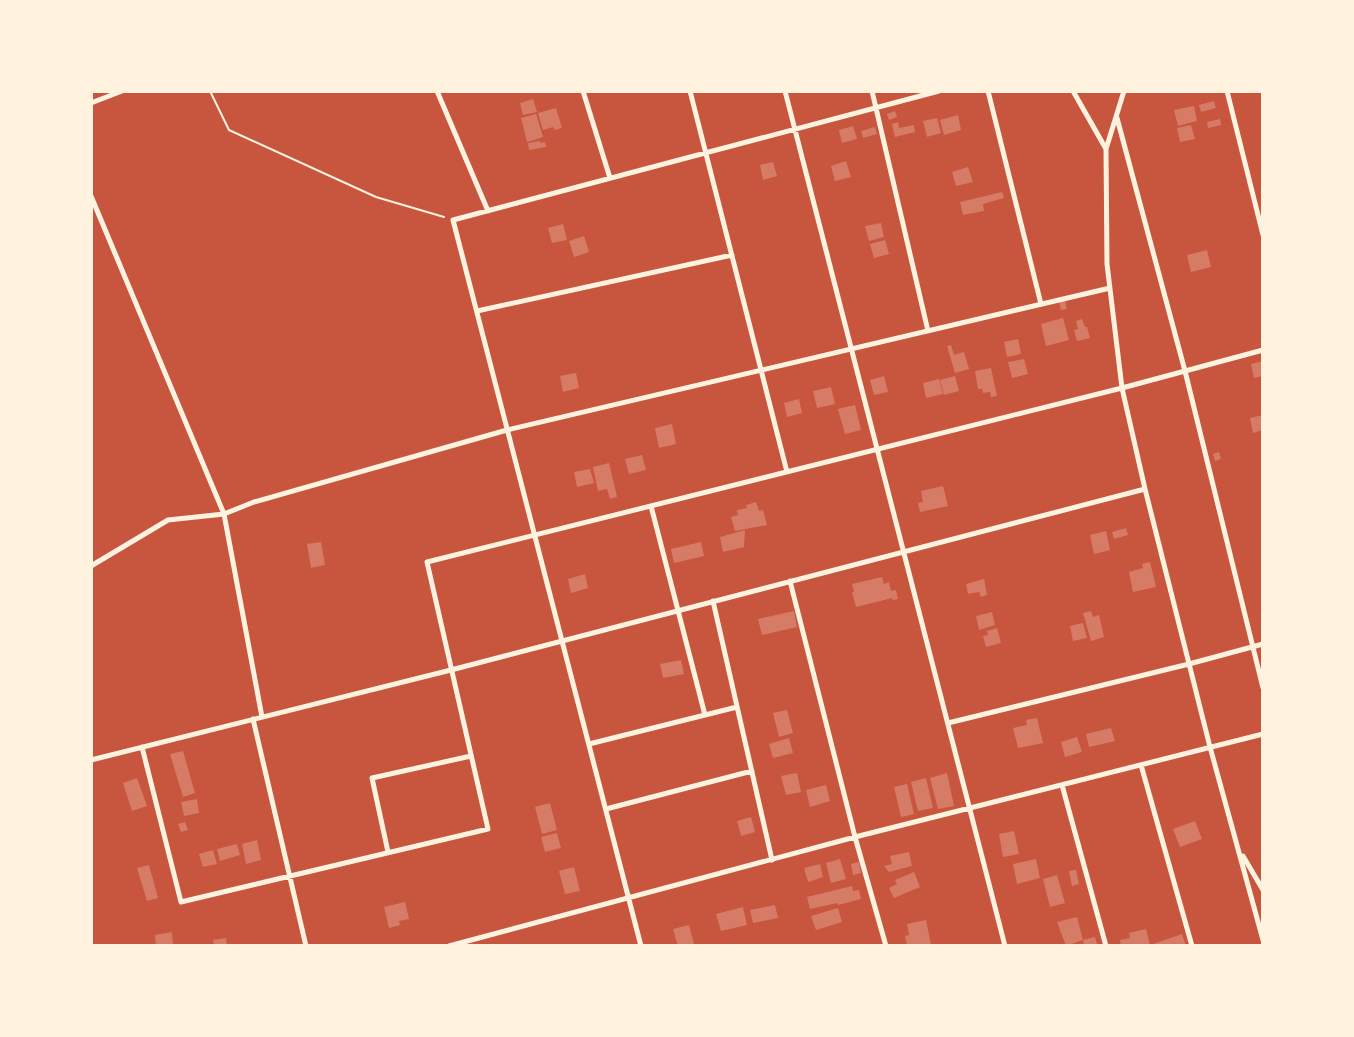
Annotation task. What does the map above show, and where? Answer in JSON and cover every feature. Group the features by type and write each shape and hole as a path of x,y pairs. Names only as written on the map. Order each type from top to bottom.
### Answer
{"street":[{"path":"91,103 122,91"},
{"path":"437,91 488,211"},
{"path":"583,91 610,178"},
{"path":"690,91 787,472"},
{"path":"785,91 1005,946"},
{"path":"872,91 928,331"},
{"path":"641,946 453,220 939,91"},
{"path":"988,91 1041,304"},
{"path":"1073,91 1106,149"},
{"path":"1124,91 1106,149 1107,264 1122,388 1210,747 1263,940"},
{"path":"1227,91 1260,211 1263,235"},
{"path":"1116,117 1185,371 1263,688"},
{"path":"91,196 224,514 262,717"},
{"path":"477,311 732,255"},
{"path":"91,566 169,520 224,514 254,502 507,430 1110,288"},
{"path":"142,747 181,902 488,829 427,562 1122,388 1263,350"},
{"path":"91,760 452,670 1145,489"},
{"path":"652,506 705,715"},
{"path":"790,581 886,946"},
{"path":"713,601 772,860"},
{"path":"948,723 1263,644"},
{"path":"589,744 737,707"},
{"path":"253,719 306,946"},
{"path":"449,946 856,837 1263,734"},
{"path":"388,852 372,778 471,756"},
{"path":"1141,765 1192,946"},
{"path":"606,809 752,771"},
{"path":"1062,785 1105,946"},
{"path":"1239,850 1263,890"}],"path":[{"path":"210,91 229,130 376,197 453,220"}],"building":[{"path":"533,99 537,112 523,115 520,103"},
{"path":"1214,101 1216,108 1201,112 1199,105"},
{"path":"1194,106 1197,121 1178,126 1174,110"},
{"path":"556,108 562,128 543,130 538,113"},
{"path":"895,111 897,117 889,120 887,114"},
{"path":"536,114 543,137 527,142 521,118"},
{"path":"958,115 961,130 944,135 940,120"},
{"path":"937,118 941,133 927,137 923,121"},
{"path":"1220,119 1221,125 1208,128 1207,122"},
{"path":"898,122 899,128 914,125 915,132 895,137 892,124"},
{"path":"1191,125 1195,139 1180,142 1177,128"},
{"path":"853,126 857,139 842,143 839,130"},
{"path":"875,127 877,134 863,138 861,131"},
{"path":"545,142 546,147 529,150 528,143"},
{"path":"846,161 851,177 835,181 831,166"},
{"path":"773,162 777,176 763,180 760,165"},
{"path":"968,167 973,182 956,186 952,172"},
{"path":"1002,192 1004,198 983,204 984,211 963,215 960,202"},
{"path":"881,223 884,237 869,241 865,226"},
{"path":"563,224 567,240 552,243 548,228"},
{"path":"584,236 589,252 574,257 569,241"},
{"path":"885,240 889,254 874,258 870,244"},
{"path":"1207,250 1211,267 1191,272 1187,255"},
{"path":"1065,300 1067,309 1061,310 1059,302"},
{"path":"1063,318 1069,340 1046,346 1041,324"},
{"path":"1082,319 1090,338 1077,341 1074,330 1078,329 1076,321"},
{"path":"1018,339 1021,354 1007,357 1004,342"},
{"path":"951,345 954,355 964,352 969,369 955,373 947,346"},
{"path":"1024,359 1028,374 1012,378 1008,362"},
{"path":"1263,361 1263,376 1254,378 1251,364"},
{"path":"991,368 997,396 991,397 990,392 983,393 982,389 978,389 975,371"},
{"path":"576,373 579,388 563,392 560,376"},
{"path":"884,376 888,392 874,395 870,380"},
{"path":"955,376 959,391 944,395 940,380"},
{"path":"939,379 943,394 926,398 923,383"},
{"path":"831,387 835,404 817,408 813,391"},
{"path":"799,399 802,413 787,417 784,403"},
{"path":"855,405 861,430 845,434 838,409"},
{"path":"1263,415 1263,430 1253,433 1250,418"},
{"path":"672,424 676,444 659,448 655,428"},
{"path":"1219,452 1221,459 1215,461 1213,454"},
{"path":"642,455 646,470 629,474 625,459"},
{"path":"609,463 617,497 610,499 607,489 598,491 593,467"},
{"path":"590,469 594,483 577,487 574,472"},
{"path":"943,486 948,506 920,512 918,503 923,502 921,491"},
{"path":"756,502 759,511 763,510 767,525 735,531 731,517 738,515 737,510"},
{"path":"1126,528 1128,535 1114,539 1112,532"},
{"path":"745,530 744,547 723,552 720,537"},
{"path":"1106,531 1110,550 1094,554 1090,535"},
{"path":"321,542 325,565 311,568 307,544"},
{"path":"701,542 704,556 674,563 671,549"},
{"path":"1150,562 1156,587 1133,592 1129,572 1143,568 1142,564"},
{"path":"585,574 588,588 571,593 568,579"},
{"path":"882,577 884,584 889,582 891,591 896,590 898,599 892,598 856,607 852,584"},
{"path":"984,579 987,595 981,597 979,592 968,594 966,584"},
{"path":"794,611 797,627 762,635 758,619"},
{"path":"1091,611 1093,617 1099,615 1104,637 1091,641 1083,613"},
{"path":"992,612 995,625 979,630 976,616"},
{"path":"1083,623 1087,638 1073,641 1070,626"},
{"path":"997,628 1001,643 986,647 983,636 988,635 987,631"},
{"path":"681,660 684,674 663,678 660,664"},
{"path":"787,710 793,733 779,737 773,713"},
{"path":"1037,718 1043,743 1018,748 1013,728 1027,725 1026,720"},
{"path":"1111,728 1115,741 1089,747 1086,734"},
{"path":"1077,737 1082,752 1065,757 1061,742"},
{"path":"789,738 793,753 773,758 769,744"},
{"path":"183,751 195,793 183,797 170,754"},
{"path":"797,773 801,792 786,795 781,776"},
{"path":"947,773 954,806 938,809 930,778"},
{"path":"137,778 147,806 132,811 123,783"},
{"path":"926,778 933,808 918,811 911,782"},
{"path":"907,784 914,814 901,817 894,787"},
{"path":"826,785 830,801 810,807 806,790"},
{"path":"197,799 199,813 184,816 181,802"},
{"path":"550,803 557,830 542,834 535,807"},
{"path":"751,817 755,832 741,836 737,821"},
{"path":"1195,821 1202,839 1180,847 1173,829"},
{"path":"185,822 188,830 181,832 178,824"},
{"path":"1014,831 1019,854 1003,857 999,834"},
{"path":"557,833 561,848 545,852 541,837"},
{"path":"257,840 261,860 246,864 242,844"},
{"path":"237,844 240,855 220,861 217,849"},
{"path":"213,850 217,864 203,867 199,854"},
{"path":"909,852 912,866 889,872 884,866 892,864 890,856"},
{"path":"840,859 846,879 831,883 826,863"},
{"path":"1036,859 1040,878 1017,884 1013,864"},
{"path":"859,862 861,873 853,875 851,864"},
{"path":"820,864 823,877 808,882 804,868"},
{"path":"149,865 158,898 147,901 137,868"},
{"path":"574,867 580,891 565,894 559,871"},
{"path":"1076,870 1079,884 1072,886 1069,871"},
{"path":"914,872 920,887 894,898 889,888 897,884 895,880"},
{"path":"1057,875 1065,903 1050,907 1043,879"},
{"path":"852,886 853,891 859,890 861,899 810,909 807,897"},
{"path":"405,902 409,919 399,921 400,925 389,928 384,907"},
{"path":"775,905 778,918 753,923 750,910"},
{"path":"743,907 747,925 721,931 716,914"},
{"path":"838,908 842,922 816,930 811,916"},
{"path":"1077,917 1083,940 1066,946 1057,922"},
{"path":"926,920 931,945 907,946 907,924"},
{"path":"689,925 694,944 678,946 673,929"},
{"path":"1146,929 1150,945 1182,934 1186,946 1121,946 1120,940 1130,938 1129,933"},
{"path":"172,932 173,946 156,946 155,935"},
{"path":"1095,937 1097,944 1084,946 1083,940"},
{"path":"226,938 227,946 214,946 213,940"}]}
